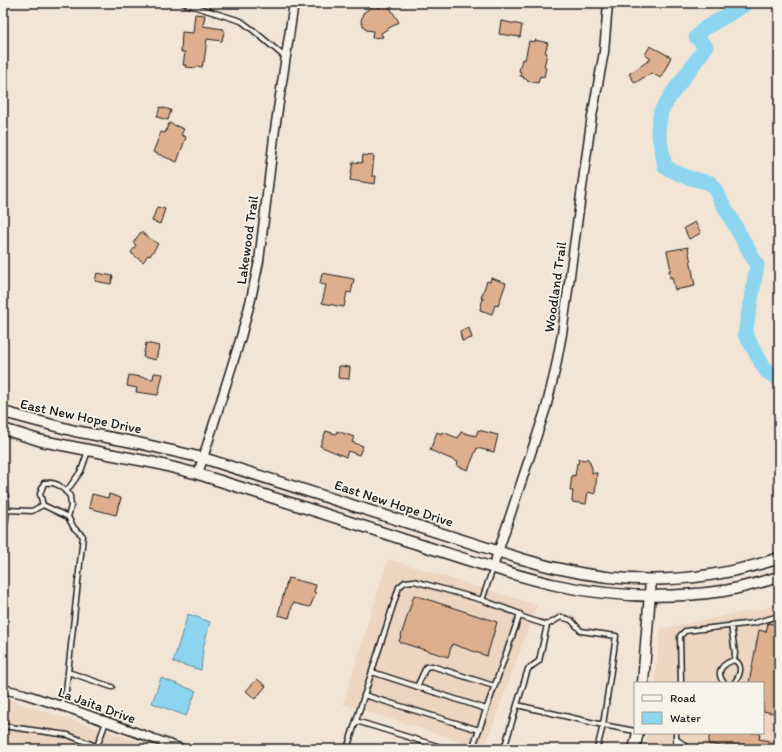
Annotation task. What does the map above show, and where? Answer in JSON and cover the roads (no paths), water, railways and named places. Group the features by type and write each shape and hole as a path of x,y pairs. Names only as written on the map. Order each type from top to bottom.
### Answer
{"street":[{"name":"Lakewood Trail","path":"198,474 241,337 259,261 294,3"},
{"name":"Woodland Trail","path":"493,568 546,408 555,371 562,334 591,122 604,52 608,3"},
{"name":"East New Hope Drive","path":"3,412 75,431 145,444 203,458 498,551 560,569 618,578 651,580 706,576 751,567 779,558"},
{"path":"3,429 42,441 155,463 198,474 493,568 574,589 650,597 724,591 779,577"},
{"path":"644,682 651,580"},
{"name":"La Jaita Drive","path":"3,689 61,706 106,722 164,746 182,749"},
{"path":"634,749 638,734"}],"lane":[{"path":"183,3 240,22 259,35 286,58"},
{"path":"66,492 81,471 88,450"},
{"path":"42,505 40,494 44,483 51,482 62,487 70,496 68,517"},
{"path":"3,490 5,492 7,504 3,540"},
{"path":"6,510 32,511 42,505"},
{"path":"42,505 68,517 74,528 83,536 66,690 61,706"},
{"path":"482,600 493,568"},
{"path":"347,749 399,587 405,582 414,581 482,600 520,614 519,616 547,625 561,617 571,620 581,631 616,636 603,725 597,749"},
{"path":"472,749 519,616"},
{"path":"681,682 680,636 685,631 754,623 779,616"},
{"path":"504,749 528,669 539,661 547,625"},
{"path":"731,625 735,653 734,660"},
{"path":"723,682 720,677 720,671 727,662 734,660"},
{"path":"734,660 740,667 740,673 735,682"},
{"path":"417,687 426,667 432,666 494,686"},
{"path":"68,672 112,687"},
{"path":"372,672 486,709"},
{"path":"364,695 479,730"},
{"path":"518,705 634,731"},
{"path":"356,721 447,749"},
{"path":"3,726 68,735 96,748 106,722"},
{"path":"676,734 676,749"},
{"path":"676,738 690,749"}],"water":[{"path":"188,614 210,622 203,648 201,670 173,662"},
{"path":"161,678 196,691 186,716 152,703"}],"waterway":[{"path":"745,3 743,6 705,28 696,37 706,47 661,111 658,130 665,167 686,177 711,183 757,265 745,334 766,371 779,379"}]}
